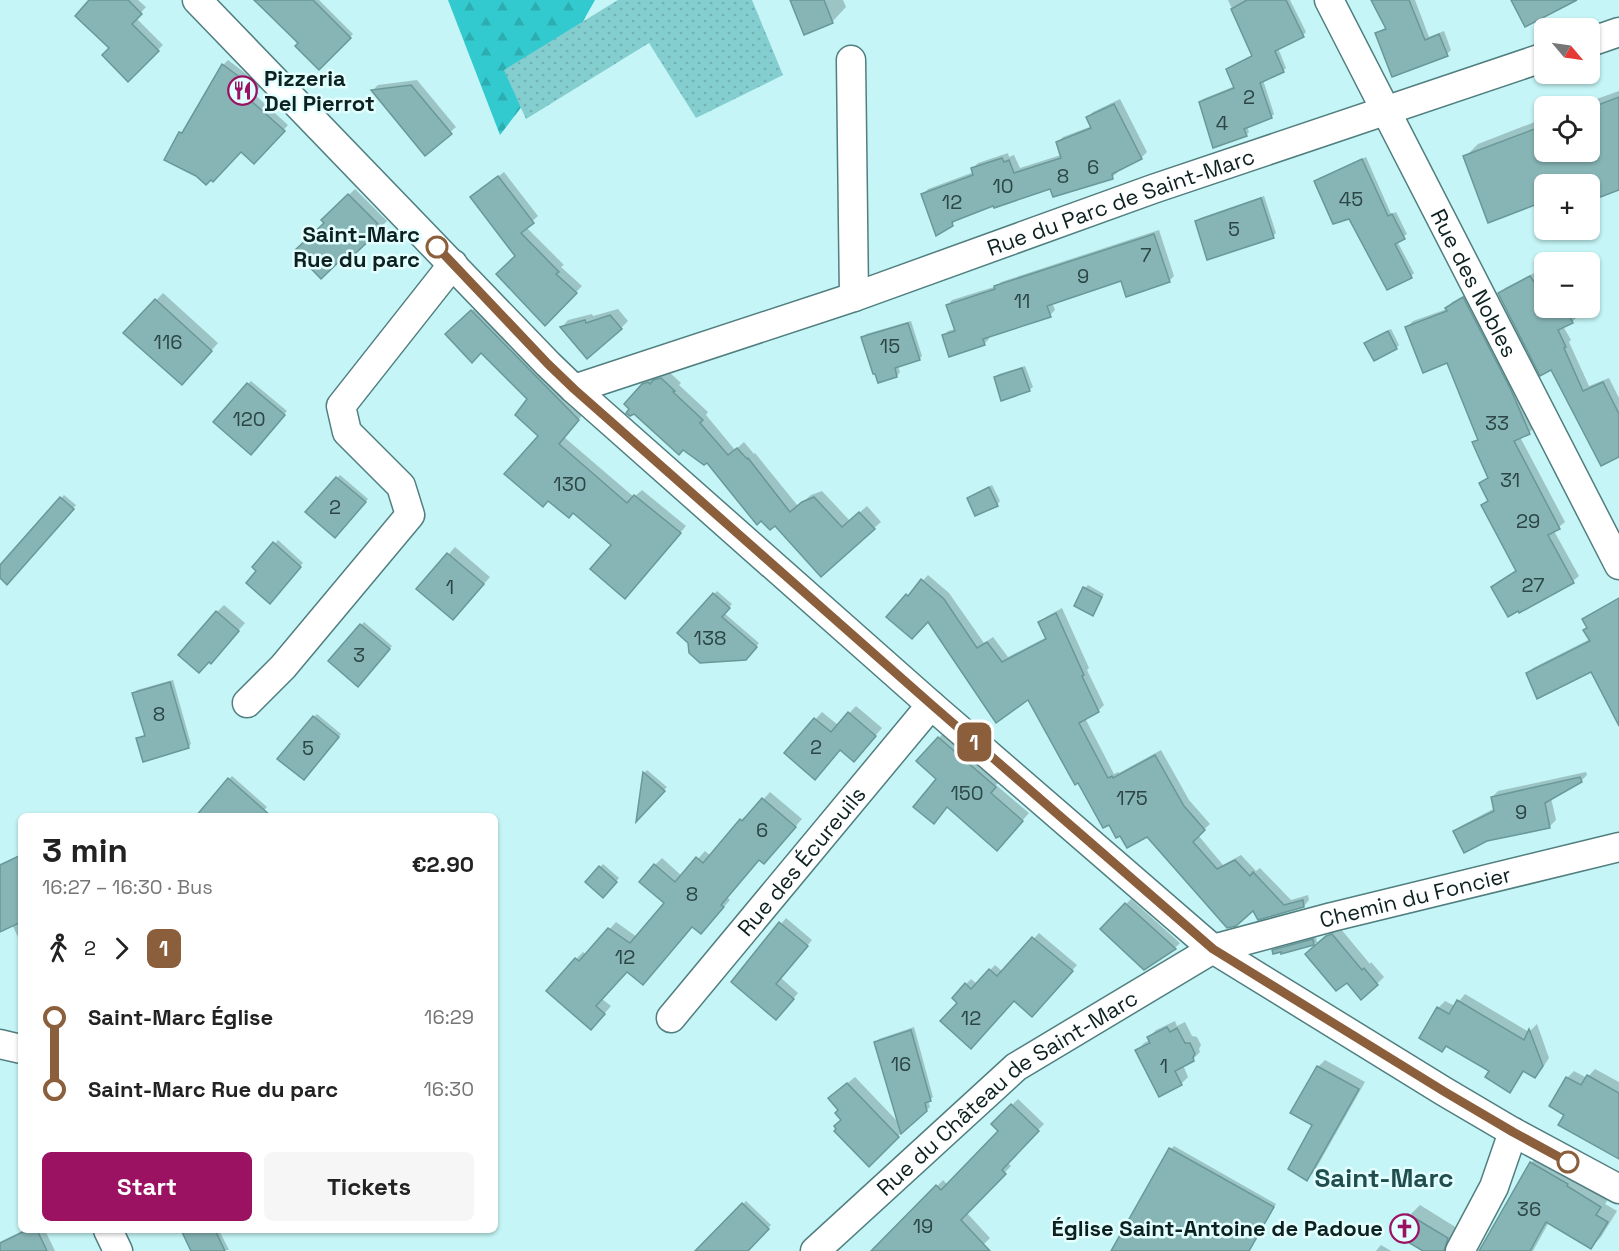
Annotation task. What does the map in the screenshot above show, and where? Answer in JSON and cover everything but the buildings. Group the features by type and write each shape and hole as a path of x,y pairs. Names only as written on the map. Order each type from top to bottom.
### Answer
{"street":[{"path":"197,0 574,389 1213,949 1445,1092 1513,1132 1619,1189"},
{"name":"Rue des Nobles","path":"1329,0 1619,565"},
{"path":"1600,39 1619,32"},
{"path":"851,60 854,297"},
{"name":"Rue du Parc de Saint-Marc","path":"574,389 854,297 1153,189 1534,61"},
{"path":"247,703 283,667 410,515 401,486 347,432 340,406 453,264"},
{"name":"Rue des Écureuils","path":"671,1018 932,705"},
{"name":"Chemin du Foncier","path":"1213,949 1332,917 1619,848"},
{"name":"Rue du Château de Saint-Marc","path":"815,1251 1016,1067 1213,949"},
{"path":"0,1044 18,1047"},
{"path":"1460,1251 1494,1187 1513,1132"},
{"path":"109,1233 118,1251"}],"green space":[{"path":"448,0 595,0 572,41 500,135"}],"shaded area":[{"path":"618,0 752,0 783,75 696,118 649,43 526,119 504,70"}],"bus line":[{"name":"1","path":"437,247 574,389 1213,949 1445,1092 1568,1162"}],"place":[{"name":"Pizzeria Del Pierrot","path":"243,91"},
{"name":"Saint-Marc Rue du parc","path":"437,247"},
{"name":"Église Saint-Antoine de Padoue","path":"1404,1228"}],"district":[{"name":"Saint-Marc","path":"1384,1178"}]}
